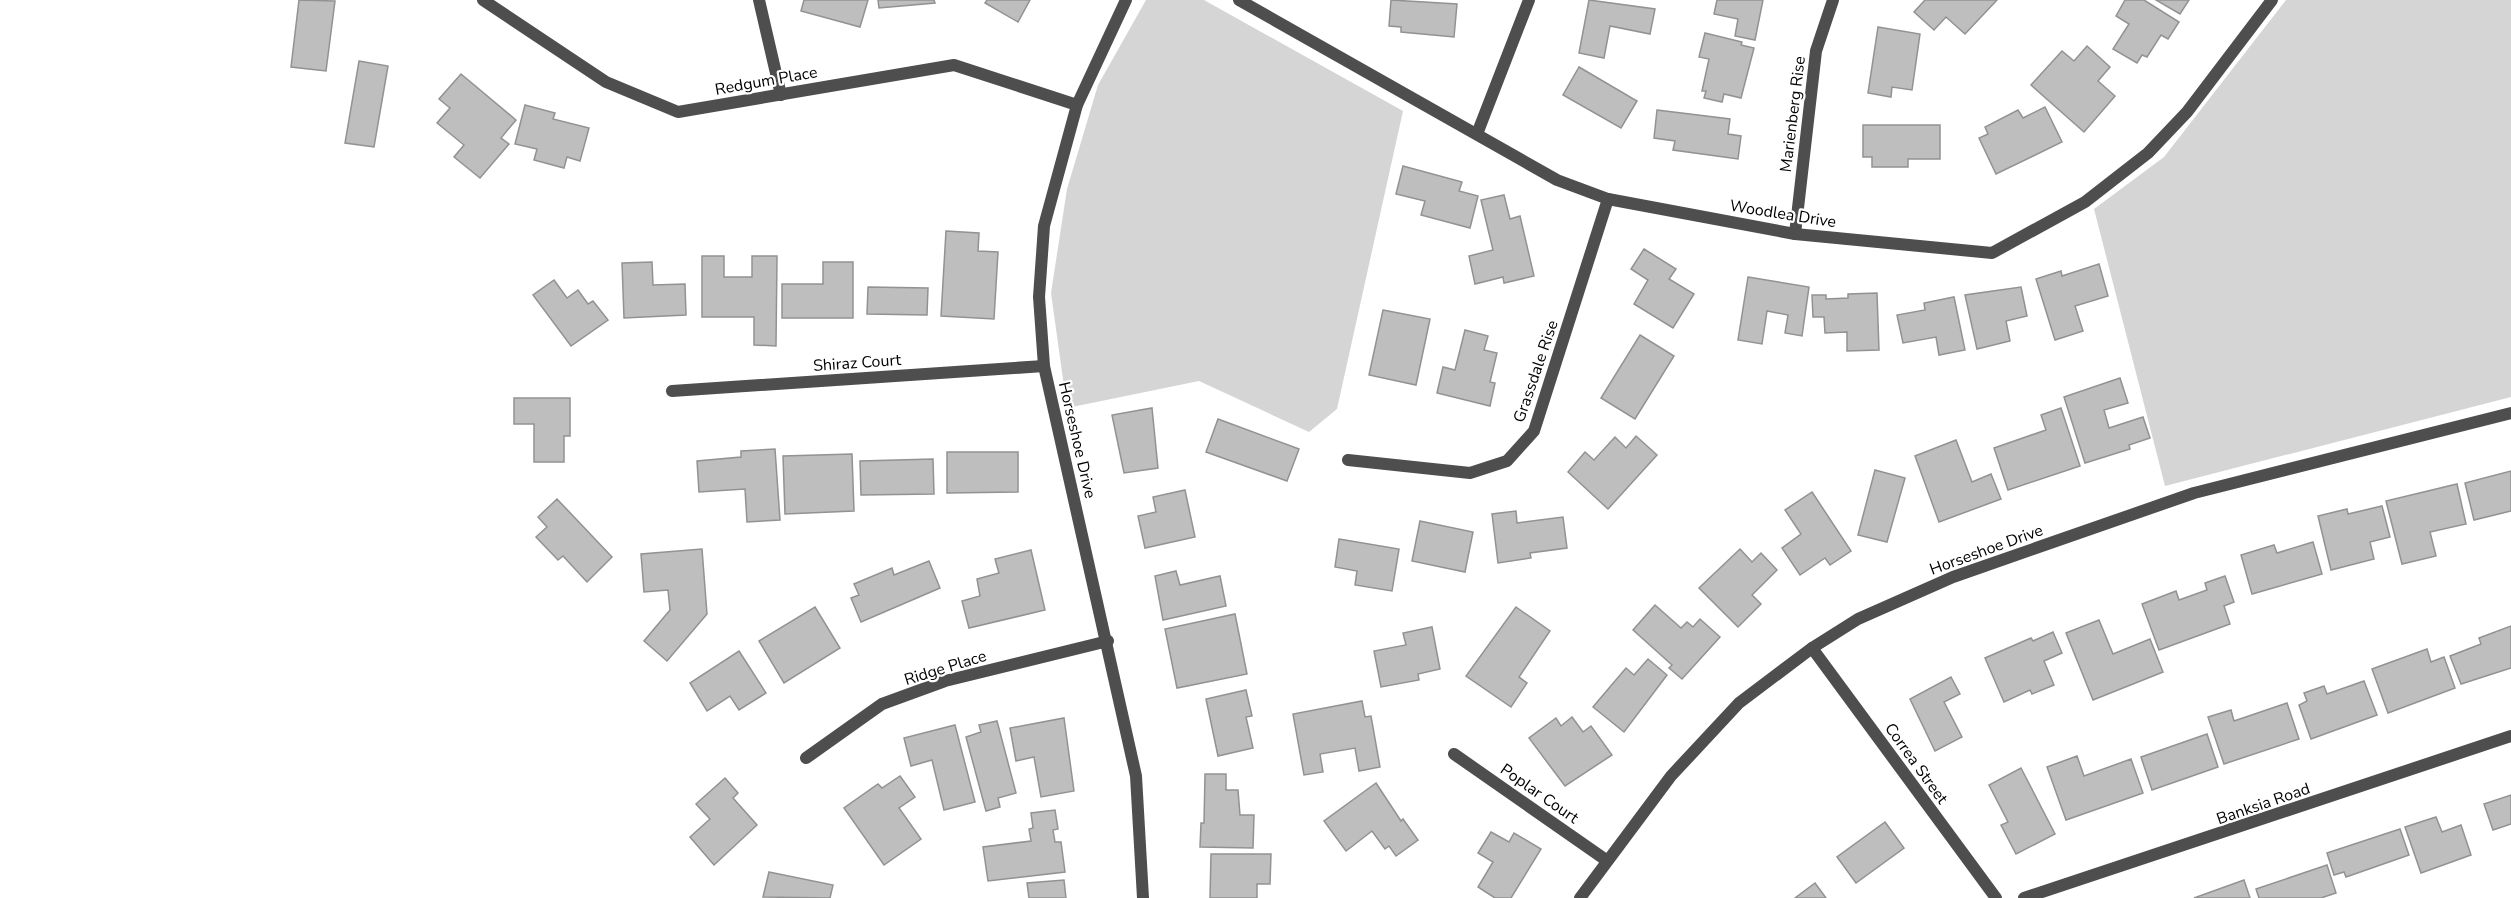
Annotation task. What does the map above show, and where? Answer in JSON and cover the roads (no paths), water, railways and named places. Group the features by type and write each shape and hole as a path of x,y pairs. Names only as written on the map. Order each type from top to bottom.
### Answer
{"street":[{"name":"Redgum Place","path":"483,0 606,82 678,112 954,65 1077,105"},
{"path":"759,0 781,95"},
{"name":"Horseshoe Drive","path":"1126,0 1077,105 1044,226 1039,297 1044,366 1136,776 1143,898"},
{"name":"Woodlea Drive","path":"1239,0 1557,180 1608,199 1795,234 1992,253 2085,202 2148,153 2187,112 2272,0"},
{"path":"1477,134 1529,0"},
{"name":"Marienberg Rise","path":"1795,234 1816,51 1833,0"},
{"name":"Grassdale Rise","path":"1348,460 1470,473 1508,461 1534,431 1608,199"},
{"name":"Shiraz Court","path":"672,391 1044,366"},
{"name":"Horseshoe Drive","path":"1580,898 1606,860 1671,776 1739,703 1812,648 1858,619 1953,577 2194,493 2511,413"},
{"name":"Ridge Place","path":"806,758 882,704 945,681 1107,641"},
{"name":"Correa Street","path":"1812,648 1996,898"},
{"name":"Banksia Road","path":"2024,898 2511,736"},
{"name":"Poplar Court","path":"1454,754 1606,860"}]}
